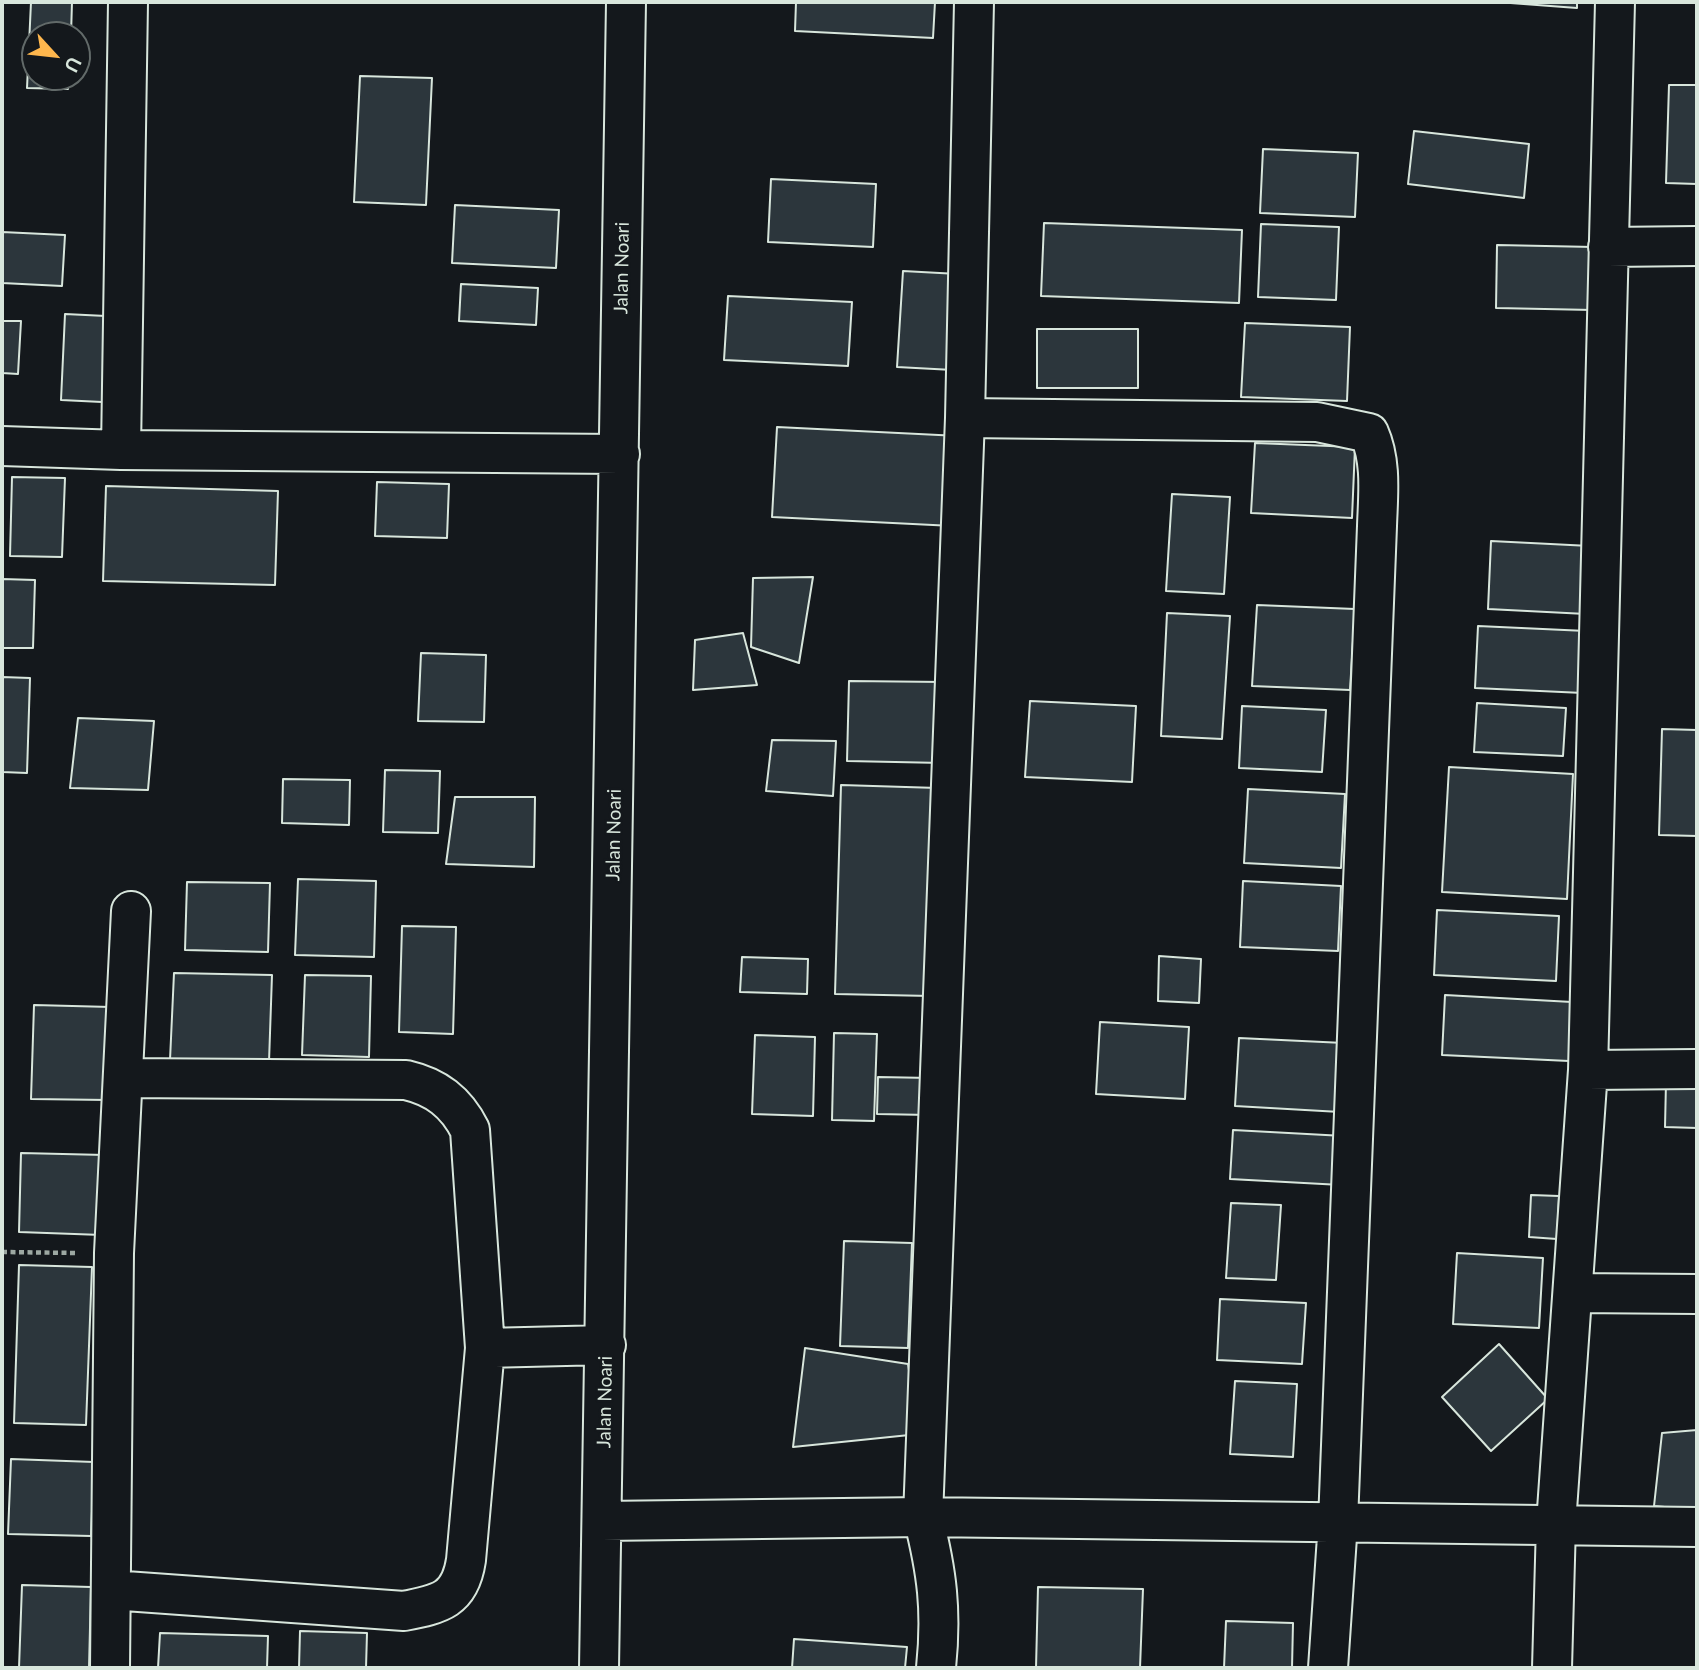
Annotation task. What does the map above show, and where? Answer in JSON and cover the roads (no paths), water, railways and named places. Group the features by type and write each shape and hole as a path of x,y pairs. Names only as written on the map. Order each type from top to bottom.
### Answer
{"street":[{"path":"121,450 128,2"},
{"name":"Jalan Noari","path":"599,1668 626,2"},
{"path":"936,1668 940,1632 938,1573 923,1517 965,418 974,2"},
{"path":"1552,1668 1556,1524 1588,1070 1615,2"},
{"path":"1608,247 1697,246"},
{"path":"965,418 1317,422 1369,433 1373,443 1378,475 1377,526 1338,1522 1328,1668"},
{"path":"2,446 121,450 620,454"},
{"path":"110,1668 114,1253 125,1078 131,911"},
{"path":"1588,1070 1697,1069"},
{"path":"111,1590 404,1611 433,1605 451,1596 463,1579 466,1560 485,1348 470,1130 462,1114 447,1098 427,1085 406,1080 125,1078"},
{"path":"1573,1293 1697,1294"},
{"path":"485,1348 606,1345"},
{"path":"602,1521 923,1517 1697,1527"}]}
